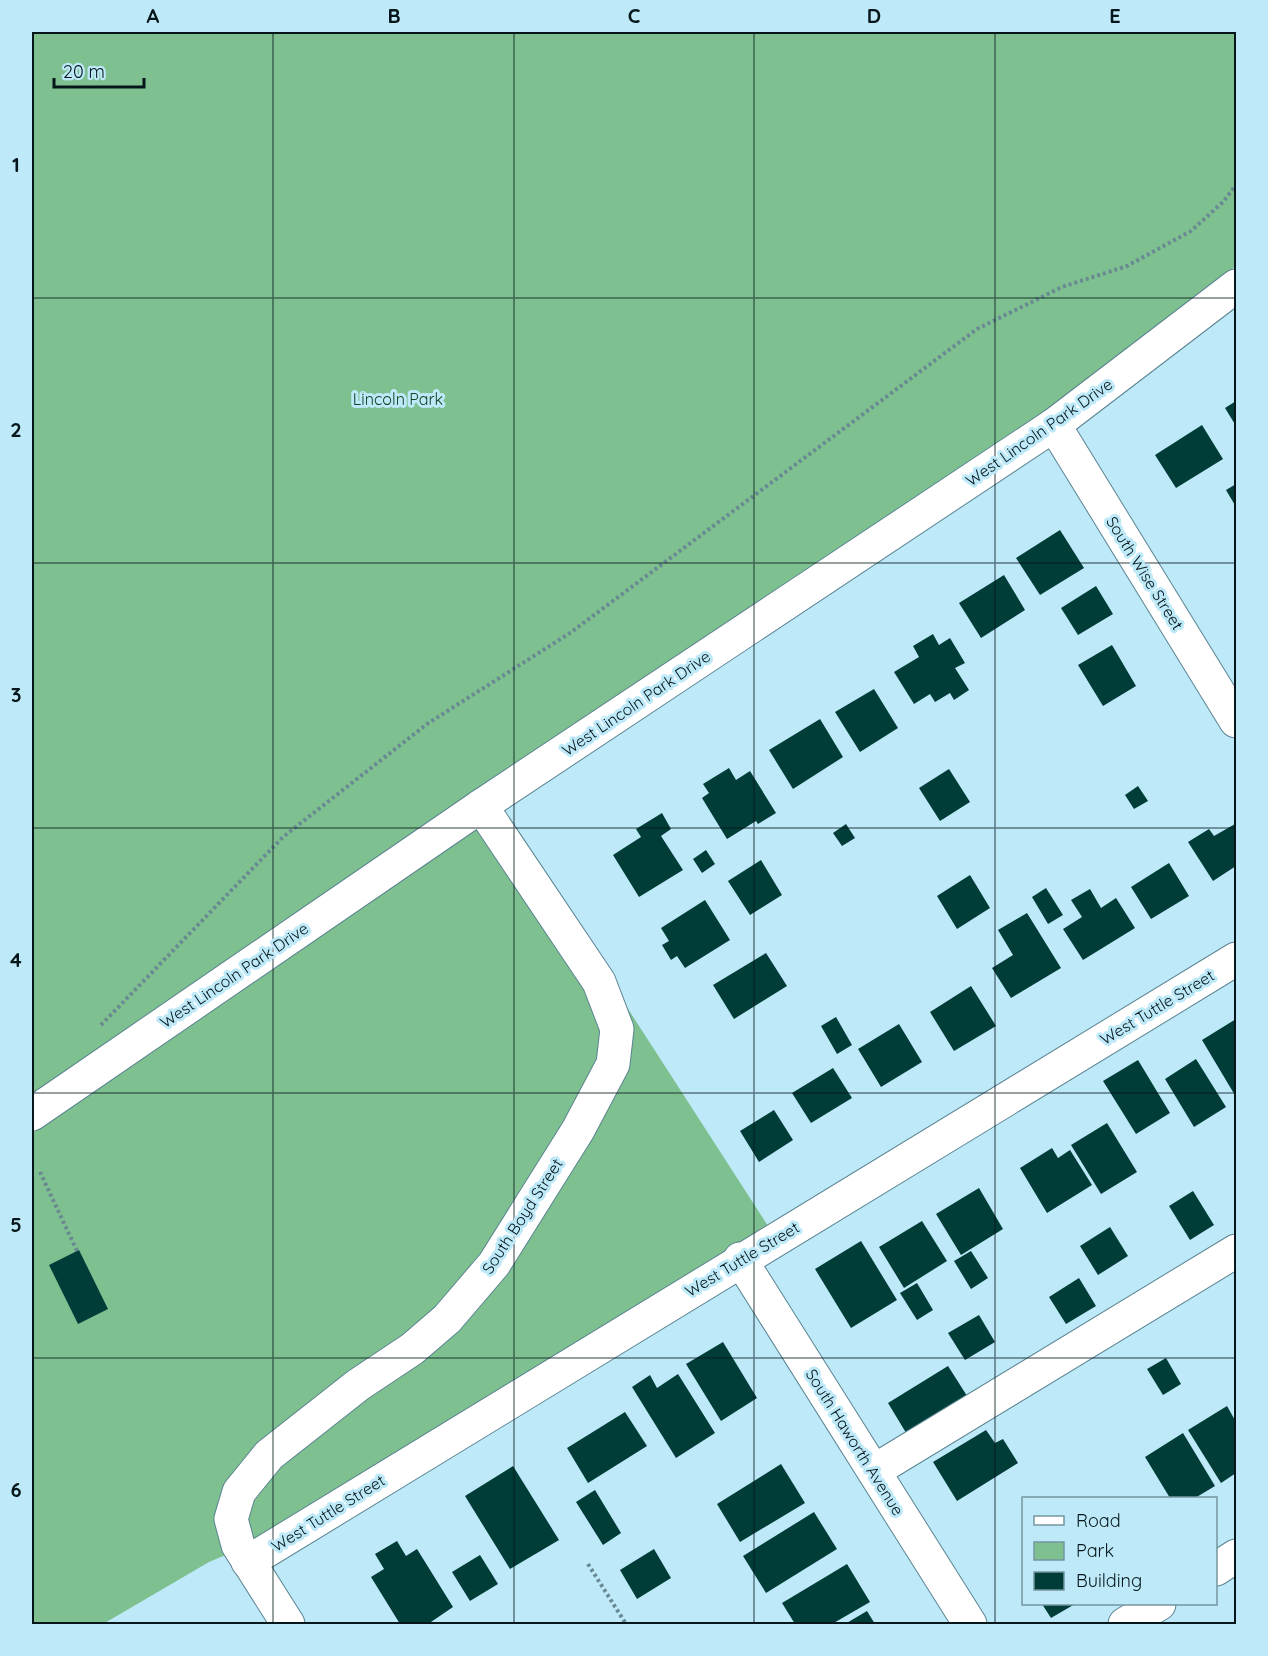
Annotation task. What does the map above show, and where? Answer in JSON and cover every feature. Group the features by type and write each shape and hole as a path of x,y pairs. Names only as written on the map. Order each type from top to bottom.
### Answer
{"street":[{"name":"West Lincoln Park Drive","path":"32,1114 481,806 1054,425 1236,286"},
{"name":"South Wise Street","path":"1054,425 1236,721"},
{"name":"South Boyd Street","path":"288,1624 238,1545 231,1519 239,1492 268,1455 358,1385 411,1349 447,1319 494,1264 578,1130 613,1064 617,1029 599,982 481,806"},
{"name":"West Tuttle Street","path":"248,1562 740,1259 1236,959"},
{"path":"874,1471 1236,1251"},
{"name":"South Haworth Avenue","path":"740,1259 970,1624"},
{"path":"1217,1568 1236,1556"},
{"path":"1125,1624 1157,1605"}],"path":[{"path":"98,1028 283,837 427,724 570,633 976,329 1062,287 1127,266 1191,231 1223,202 1236,185"},
{"path":"40,1172 77,1251"},
{"path":"588,1564 626,1624"}],"green space":[{"name":"Lincoln Park","path":"32,32 1236,32 1236,266 1164,325 1044,413 483,784 768,1226 254,1543 209,1562 103,1624 32,1624"}],"building":[{"path":"1236,401 1236,426 1225,408"},
{"path":"1202,425 1223,459 1176,488 1155,455"},
{"path":"1236,484 1236,507 1226,490"},
{"path":"1060,530 1084,568 1040,595 1016,558"},
{"path":"1004,575 1025,610 981,638 959,603"},
{"path":"1096,586 1113,614 1078,635 1061,608"},
{"path":"933,634 939,645 950,638 965,663 955,668 969,690 954,700 950,693 935,702 930,694 914,704 894,672 919,657 913,646"},
{"path":"1112,645 1136,686 1103,706 1078,665"},
{"path":"874,689 898,728 860,752 835,712"},
{"path":"820,719 843,757 793,789 769,750"},
{"path":"729,768 736,780 750,771 776,813 758,824 756,821 727,839 702,798 709,793 703,784"},
{"path":"949,769 970,802 940,821 919,788"},
{"path":"1138,786 1148,801 1134,809 1125,795"},
{"path":"662,813 671,829 661,836 683,870 639,897 613,855 641,837 636,829"},
{"path":"846,824 855,838 842,846 833,833"},
{"path":"1235,824 1236,866 1213,881 1188,842 1209,829 1214,836"},
{"path":"706,850 715,864 702,873 693,859"},
{"path":"761,860 782,895 750,915 728,881"},
{"path":"1169,863 1189,896 1151,919 1131,887"},
{"path":"970,875 990,908 957,929 937,896"},
{"path":"1046,888 1063,915 1048,924 1032,897"},
{"path":"1090,889 1101,908 1116,898 1135,928 1083,960 1063,929 1082,917 1071,900"},
{"path":"705,900 730,940 685,968 677,956 671,960 662,945 669,941 661,928"},
{"path":"1027,913 1061,968 1011,998 992,968 1013,955 998,930"},
{"path":"766,953 787,986 734,1019 713,985"},
{"path":"971,986 996,1026 954,1051 930,1012"},
{"path":"836,1017 852,1045 837,1054 821,1026"},
{"path":"1236,1019 1236,1097 1202,1040"},
{"path":"899,1024 922,1062 881,1087 858,1049"},
{"path":"1196,1059 1226,1107 1194,1127 1165,1079"},
{"path":"1138,1060 1170,1113 1136,1134 1103,1081"},
{"path":"833,1068 852,1098 811,1123 792,1093"},
{"path":"774,1110 793,1140 759,1162 740,1131"},
{"path":"1107,1123 1137,1172 1101,1194 1071,1145"},
{"path":"1052,1148 1058,1158 1070,1150 1092,1185 1047,1213 1020,1168"},
{"path":"979,1188 1003,1229 961,1255 936,1214"},
{"path":"1193,1191 1214,1225 1190,1240 1169,1206"},
{"path":"922,1221 947,1261 904,1288 879,1247"},
{"path":"1110,1227 1128,1256 1098,1275 1080,1246"},
{"path":"861,1241 897,1300 851,1328 815,1269"},
{"path":"79,1250 108,1309 78,1324 49,1265"},
{"path":"971,1251 988,1278 971,1289 954,1261"},
{"path":"1079,1278 1096,1306 1066,1324 1049,1297"},
{"path":"917,1283 933,1310 917,1320 900,1293"},
{"path":"979,1315 995,1342 965,1360 948,1333"},
{"path":"723,1342 757,1398 721,1421 686,1364"},
{"path":"1166,1358 1181,1384 1163,1395 1147,1369"},
{"path":"948,1366 969,1399 908,1436 888,1403"},
{"path":"678,1374 715,1433 676,1458 632,1387 650,1375 657,1388"},
{"path":"1227,1406 1236,1422 1236,1473 1221,1483 1188,1430"},
{"path":"625,1412 647,1446 588,1483 567,1448"},
{"path":"986,1430 995,1443 1003,1439 1018,1463 957,1501 933,1462"},
{"path":"1183,1433 1215,1486 1197,1497 1169,1497 1145,1457"},
{"path":"781,1464 805,1503 740,1542 717,1504"},
{"path":"513,1466 559,1540 510,1569 465,1496"},
{"path":"595,1490 621,1533 603,1545 576,1502"},
{"path":"814,1512 837,1549 766,1593 743,1556"},
{"path":"397,1541 406,1556 417,1549 453,1607 428,1624 400,1624 371,1577 384,1569 375,1554"},
{"path":"654,1549 671,1578 637,1599 620,1570"},
{"path":"480,1555 498,1584 470,1601 452,1572"},
{"path":"847,1564 870,1602 832,1624 795,1624 782,1603"},
{"path":"1043,1605 1073,1605 1051,1618"},
{"path":"867,1611 875,1624 845,1624"}]}
